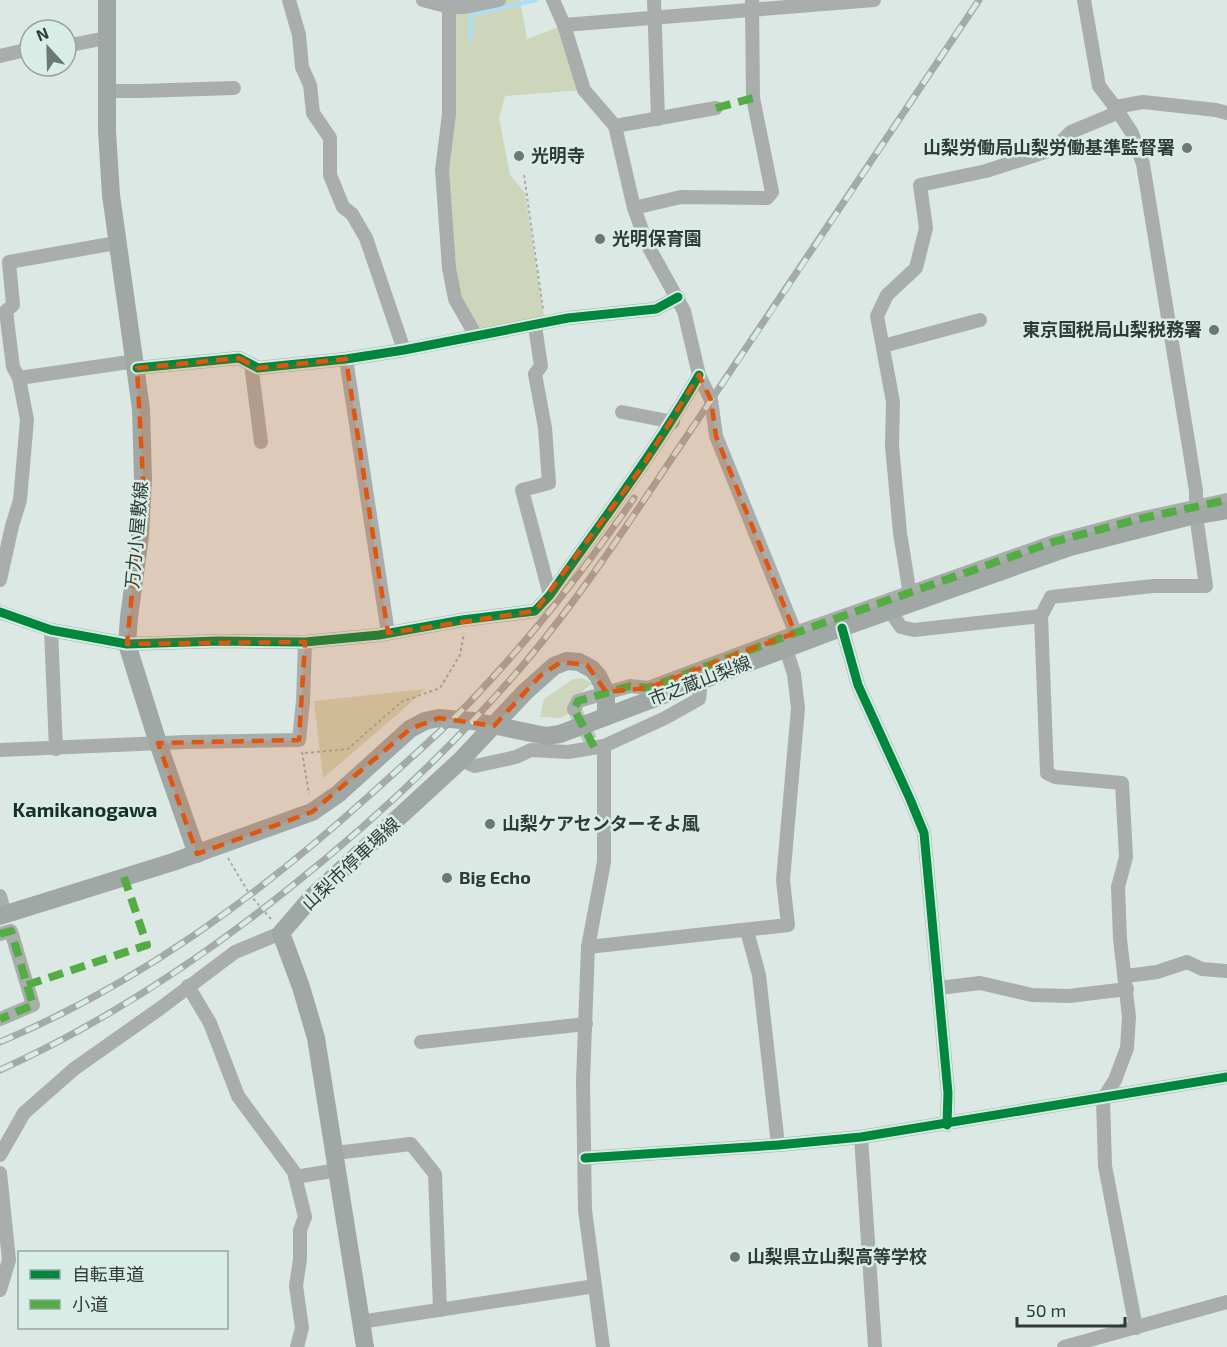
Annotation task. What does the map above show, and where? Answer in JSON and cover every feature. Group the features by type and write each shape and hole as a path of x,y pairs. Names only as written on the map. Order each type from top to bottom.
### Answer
{"main road":[{"name":"万力小屋敷線","path":"107,0 106,91 109,173 116,243 141,409 143,479 140,536 127,644 158,743 197,854"},
{"name":"市之蔵山梨線","path":"197,854 312,812 338,794 410,729 425,721 439,718 473,721 546,736 560,734 701,681 794,642 890,611 911,598 1070,547 1197,511 1227,510"},
{"name":"山梨市停車場線","path":"281,933 312,897 461,760 540,676 561,662 579,662 587,665 598,676 606,692"},
{"path":"606,692 606,717"},
{"path":"3,915 197,854"},
{"path":"281,933 302,987 316,1038 365,1347"}],"street":[{"path":"289,0 299,35 302,67 310,85 313,113 330,138 330,175 343,207 352,214 366,238 404,350"},
{"path":"423,0 449,7 465,7 492,1"},
{"path":"553,0 564,25 584,90 615,126 634,208 646,244 684,311 699,375 711,400 716,436 794,642 794,674 798,708 783,880 788,925 588,947"},
{"path":"654,0 658,119"},
{"path":"564,25 655,18 752,5 874,0"},
{"path":"1084,0 1099,86 1132,133 1143,164 1196,491 1206,586 1153,586 1051,597 1041,616 1047,772 1055,777 1122,783 1126,857 1118,887 1120,939 1130,1017 1127,1047 1115,1080 1103,1099 1105,1166 1136,1328"},
{"path":"634,208 681,197 767,198 772,192 753,98 752,5"},
{"path":"449,7 449,114 441,170 455,299 476,336"},
{"path":"78,44 106,39"},
{"path":"0,56 18,52"},
{"path":"106,91 140,92 234,87"},
{"path":"574,710 578,701 630,686 648,688 794,642 911,598 900,533 892,446 893,402 877,316 887,295 916,268 926,228 920,185 986,171 1054,149 1071,132 1117,110 1143,102 1227,113"},
{"path":"615,126 716,108"},
{"path":"0,580 20,500 27,420 19,378 14,367 6,311 13,305 4,262 116,243"},
{"path":"19,378 136,364 239,358 258,368 346,359 568,318 656,309 678,297"},
{"path":"883,346 980,320"},
{"path":"540,325 541,366 536,374 545,428 549,483 522,490 550,595"},
{"path":"346,359 388,633"},
{"path":"251,364 261,441"},
{"path":"0,612 51,630 127,644 219,641 305,642 388,633 462,620 535,611 550,595 673,422 699,375"},
{"path":"622,412 673,422"},
{"path":"1197,511 1227,500"},
{"path":"890,611 901,627 914,630 1041,616"},
{"path":"842,628 858,685 924,833 948,1092 947,1125"},
{"path":"51,630 56,749"},
{"path":"0,750 158,743 301,747 305,642"},
{"path":"461,760 475,766 516,757 531,750 568,752 604,746 665,718 699,699 701,681"},
{"path":"603,1347 585,1210 583,1081 588,947 604,862 604,746"},
{"path":"0,896 3,915"},
{"path":"0,934 11,931 33,1005 0,1019"},
{"path":"747,931 759,975 778,1145"},
{"path":"0,1155 24,1113 74,1069 235,952 281,933"},
{"path":"939,988 980,983 1032,994 1069,996 1126,982 1187,962 1202,969 1227,971"},
{"path":"188,986 210,1023 238,1096 294,1172 305,1217 300,1230 300,1259 296,1286 302,1328 297,1347"},
{"path":"421,1042 586,1024"},
{"path":"585,1158 861,1137 947,1125 1227,1077"},
{"path":"861,1137 875,1347"},
{"path":"295,1177 336,1162 411,1144 435,1174 440,1310"},
{"path":"0,1173 9,1260 0,1290"},
{"path":"360,1322 595,1286"},
{"path":"1064,1347 1227,1302"}],"path":[{"path":"524,175 540,325"},
{"path":"312,812 301,747 348,749 401,702 440,688 460,655 465,631 462,620"},
{"path":"229,861 250,895 281,933"}],"highlighted area":[{"path":"239,358 258,368 346,359 388,633 535,611 642,467 699,375 711,400 716,436 795,633 648,688 606,692 587,665 561,662 540,676 494,726 439,718 410,729 312,812 197,854 158,743 299,740 305,642 127,644 143,479 137,368"}],"green space":[{"path":"499,0 520,0 527,39 564,25 584,90 505,96 499,118 510,175 525,193 545,323 476,336 455,299 442,170 449,7"},
{"path":"582,678 593,684 570,704 570,713 561,718 540,717 544,699 573,679"},
{"path":"425,689 399,713 323,778 314,701"}],"waterway":[{"path":"470,40 472,14 536,0"}],"tunnel":[{"path":"574,709 594,747"}],"railway":[{"path":"0,1070 39,1052 113,1011 185,966 253,916 381,811 440,755 496,696 547,636 614,544 979,0"},
{"path":"0,1042 51,1019 149,965 241,902 329,831 434,737 514,654 556,603 634,498"}],"marked path":[{"path":"716,108 753,98"},
{"path":"594,747 574,709 578,701 630,686 648,688 795,633 1053,542 1139,519 1227,500"},
{"path":"27,985 147,945 124,877"},
{"path":"0,934 11,931 33,1005 0,1019"}],"cycle path":[{"path":"137,368 239,358 258,368 346,359 568,318 656,309 678,297"},
{"path":"0,612 51,630 127,644 219,641 305,642 379,635 462,620 535,611 550,595 627,487 699,375"},
{"path":"842,628 858,685 924,833 948,1093 947,1125"},
{"path":"585,1158 861,1137 1227,1077"}],"place":[{"name":"山梨労働局山梨労働基準監督署","path":"1187,148"},
{"name":"光明寺","path":"519,156"},
{"name":"光明保育園","path":"600,239"},
{"name":"東京国税局山梨税務署","path":"1214,330"},
{"name":"山梨ケアセンターそよ風","path":"490,824"},
{"name":"Big Echo","path":"447,878"},
{"name":"山梨県立山梨高等学校","path":"735,1257"}],"district":[{"name":"Kamikanogawa","path":"85,810"}]}
